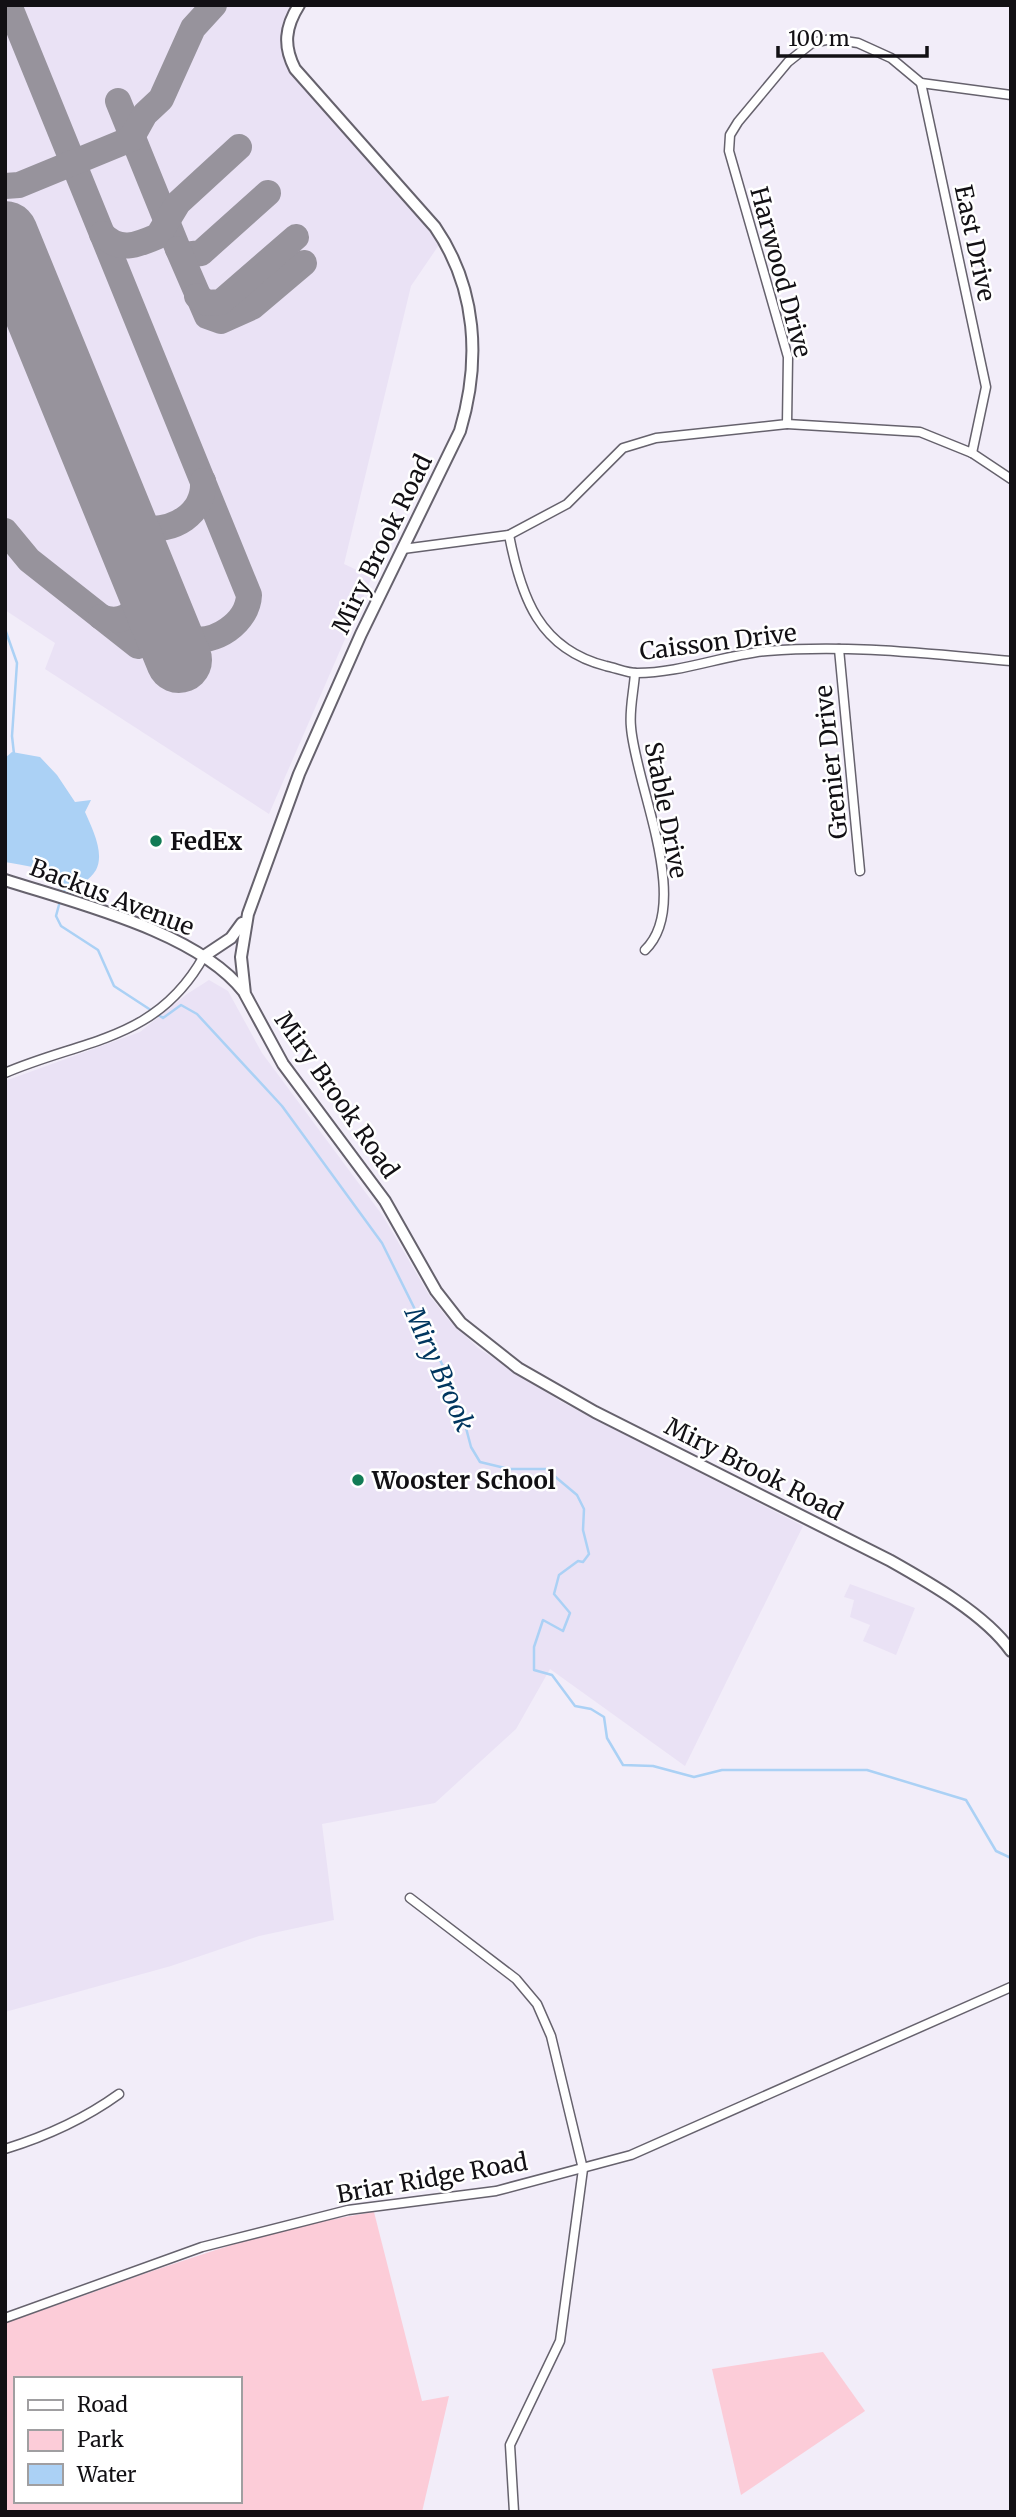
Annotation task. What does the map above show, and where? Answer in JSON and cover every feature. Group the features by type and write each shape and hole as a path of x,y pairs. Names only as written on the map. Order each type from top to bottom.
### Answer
{"main road":[{"name":"Miry Brook Road","path":"299,5 286,34 287,55 295,69 435,227 451,250 467,307 474,352 471,393 444,468 321,721 247,914 241,957 245,994 283,1064 385,1201 436,1291 461,1323 518,1368 594,1412 890,1560 965,1610 1011,1651"},
{"name":"Backus Avenue","path":"5,880 157,933 204,956 234,979 245,994"},
{"name":"Backus Avenue","path":"204,956 231,938 247,914"}],"street":[{"name":"Harwood Drive","path":"787,424 788,357 736,181 729,151 730,135 788,62 813,43 831,39 858,43 891,58 921,83"},
{"path":"921,83 1011,95"},
{"name":"East Drive","path":"921,83 986,387 972,453"},
{"path":"403,549 509,535 567,503 623,448 656,438 787,424 920,432 972,453 1011,479"},
{"name":"Caisson Drive","path":"509,535 518,580 551,639 570,652 598,664 635,673 766,651 839,649 929,652 1011,661"},
{"name":"Grenier Drive","path":"839,649 860,871"},
{"name":"Stable Drive","path":"635,673 631,727 659,855 663,896 655,940 645,950"},
{"path":"5,1073 37,1059 122,1034 160,1008 195,971 204,956"},
{"path":"410,1898 516,1979 537,2004 551,2036 583,2169 560,2341 510,2445 514,2512"},
{"name":"Briar Ridge Road","path":"5,2318 215,2244 348,2210 496,2191 631,2155 1011,1987"},
{"path":"5,2149 47,2136 82,2119 119,2094"}],"shaded area":[{"path":"5,5 302,5 281,48 443,239 411,286 344,564 372,577 269,814 45,669 55,643 5,610"},
{"name":"Wooster School","path":"209,980 228,991 262,1053 383,1216 429,1295 448,1319 478,1348 560,1401 803,1526 685,1766 550,1669 516,1729 435,1803 322,1824 334,1920 259,1936 171,1966 5,2012 5,1081 140,1032"},
{"path":"850,1584 915,1608 896,1655 863,1641 870,1625 850,1617 854,1600 844,1597"}],"green space":[{"path":"374,2212 422,2401 449,2396 422,2512 5,2512 5,2323 188,2259 280,2232"},
{"path":"823,2352 865,2411 741,2495 712,2369"}],"water":[{"path":"12,752 40,757 57,775 75,802 91,800 85,812 96,841 98,863 94,874 73,894 59,889 55,881 43,871 5,862 5,758"}],"waterway":[{"name":"Miry Brook","path":"5,629 17,663 12,736 14,754"},
{"name":"Miry Brook","path":"60,901 56,916 61,926 98,950 114,986 163,1018 181,1005 197,1014 282,1106 382,1243 443,1366 461,1409 471,1447 480,1462 509,1469 546,1469 577,1495 584,1509 583,1530 589,1554 583,1562 578,1561 559,1575 554,1594 570,1613 563,1631 543,1620 534,1647 534,1670 552,1675 575,1706 591,1709 604,1717 607,1738 623,1765 653,1766 694,1777 722,1770 867,1770 966,1800 996,1851 1011,1858"}],"taxiway":[{"path":"9,5 249,595 243,614 236,623 219,635 198,640 184,637 164,622"},
{"path":"5,186 19,185 131,139 145,114 161,99 193,28 214,5"},
{"path":"118,101 178,249 185,255 201,253 268,193"},
{"path":"102,234 115,244 129,246 158,236 178,203 239,147"},
{"path":"197,296 207,303 221,302 296,237"},
{"path":"178,249 207,316 221,321 252,307 304,263"},
{"path":"118,509 141,528 153,529 175,524 185,519 199,503 203,481"},
{"path":"5,531 29,560 138,646"},
{"path":"101,617 112,620 129,615 139,600 143,570"}],"runway":[{"path":"5,234 179,660"}],"place":[{"name":"FedEx","path":"156,841"},
{"name":"Wooster School","path":"358,1480"}]}
